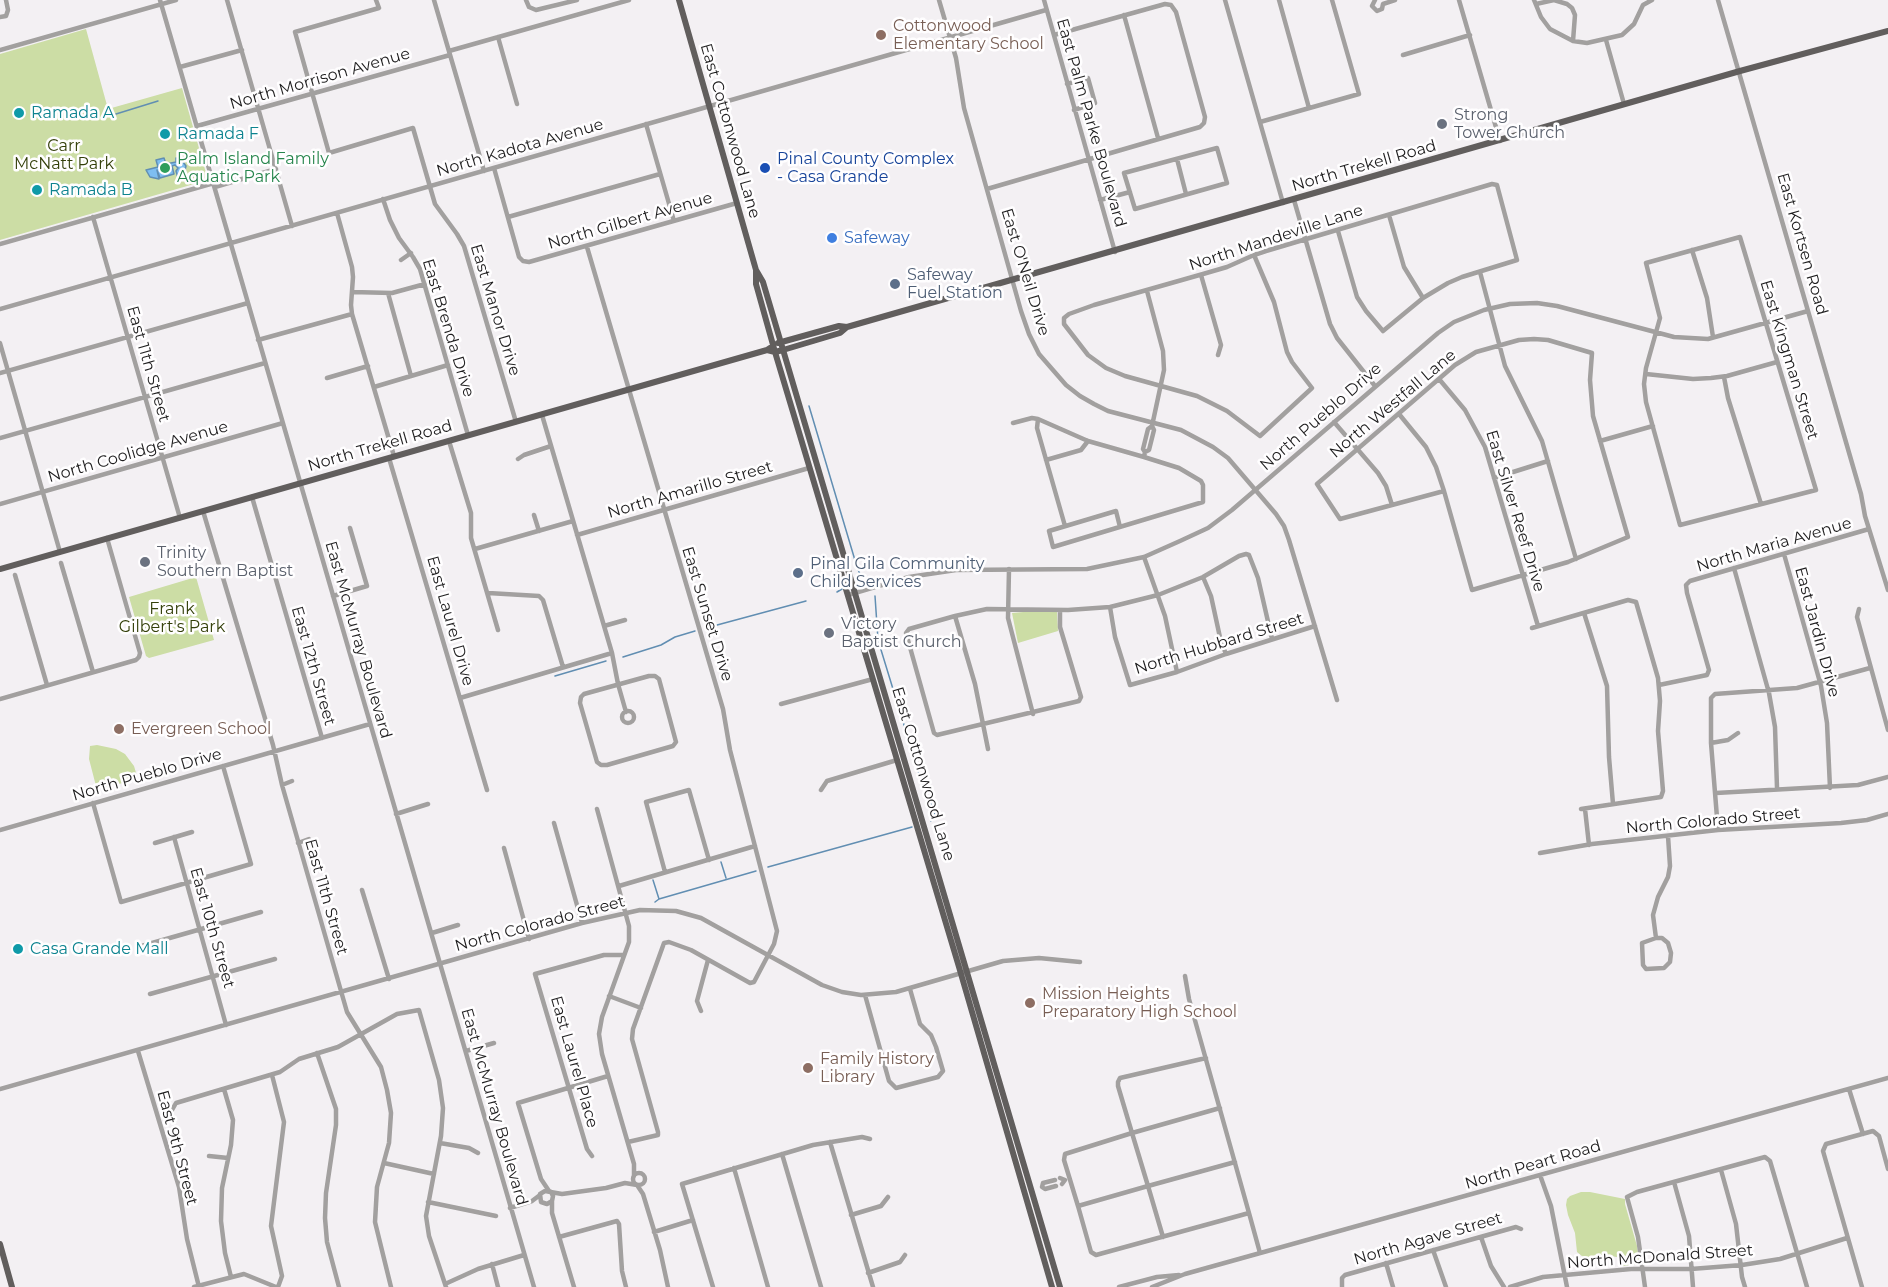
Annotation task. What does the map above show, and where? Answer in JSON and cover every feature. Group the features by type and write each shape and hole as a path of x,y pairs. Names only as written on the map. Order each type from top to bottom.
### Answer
{"main road":[{"name":"East Cottonwood Lane","path":"679,0 756,270 763,282 808,434 873,679 1060,1287"},
{"name":"North Trekell Road","path":"0,569 629,390 781,342 839,326 847,327 1013,281 1740,71 1888,31"},
{"name":"East Cottonwood Lane","path":"756,270 756,284 770,347 775,352 809,468 851,594 964,973 1052,1287"},
{"name":"North Trekell Road","path":"775,352 840,333 847,327"},
{"path":"800,436 808,434"},
{"path":"0,1244 12,1287"}],"street":[{"path":"0,17 6,16 9,10 6,0"},
{"path":"0,50 161,2 176,0"},
{"path":"227,0 292,225"},
{"name":"East Manor Drive","path":"376,0 379,8 295,32 329,153 413,128 435,204 464,246 516,422"},
{"path":"434,0 484,171"},
{"path":"526,0 530,7 536,10 577,0"},
{"name":"North Morrison Avenue","path":"197,126 629,0"},
{"name":"East O'Neil Drive","path":"939,0 956,58 964,108 1029,334 1039,354 1066,385 1080,396 1108,411 1181,430 1213,447 1228,459 1255,490 1284,526 1337,700"},
{"name":"East Palm Parke Boulevard","path":"1044,0 1115,252"},
{"path":"1225,0 1283,203"},
{"path":"1279,0 1309,108"},
{"path":"1260,122 1359,94 1332,0"},
{"path":"1375,0 1372,6 1375,10 1380,10 1382,2 1395,0"},
{"path":"1459,0 1500,141"},
{"path":"1573,41 1575,15 1572,8 1554,0 1535,2 1541,17 1550,29 1573,41 1587,43 1622,35 1634,24 1643,5 1652,0"},
{"name":"East Kortsen Road","path":"1718,0 1888,590"},
{"name":"East McMurray Boulevard","path":"161,2 534,1287"},
{"path":"569,2 573,16"},
{"path":"987,189 1200,127 1204,123 1205,117 1176,12 1171,5 1164,4 1053,35"},
{"name":"North Kadota Avenue","path":"0,309 1046,10"},
{"path":"1124,15 1158,138"},
{"path":"1403,55 1470,35"},
{"path":"498,37 517,104"},
{"path":"1606,40 1624,105"},
{"path":"180,67 242,50"},
{"path":"1067,84 1088,78 1095,103 1074,110"},
{"path":"646,124 674,221"},
{"path":"1217,148 1227,183 1135,209 1130,192 1124,172 1217,148"},
{"path":"1177,159 1186,194"},
{"path":"494,168 508,217 660,174"},
{"path":"0,244 276,169"},
{"name":"North Mandeville Lane","path":"1162,385 1125,376 1106,368 1088,355 1069,332 1064,324 1064,318 1094,305 1201,275 1254,255 1492,184 1497,185 1518,260 1480,272"},
{"path":"1100,200 1130,192"},
{"name":"East Brenda Drive","path":"383,200 399,238 420,269 468,435"},
{"path":"1294,200 1336,338 1375,386"},
{"name":"North Gilbert Avenue","path":"508,217 519,257 529,262 737,203"},
{"name":"East Laurel Drive","path":"337,213 352,267 352,314 488,790"},
{"path":"1389,215 1404,267 1423,298"},
{"name":"East 11th Street","path":"93,217 180,518"},
{"path":"1338,231 1356,297 1383,331 1423,298 1462,277 1480,272 1498,345 1509,375 1542,441 1576,559"},
{"name":"East Kingman Street","path":"1692,250 1740,237 1816,490 1761,504"},
{"name":"East Sunset Drive","path":"587,247 723,709 730,750 777,926 776,939 754,982 750,983 708,960"},
{"path":"1713,338 1707,298 1692,250 1646,263 1660,318 1644,384 1646,402 1680,525 1761,504 1728,398 1724,377"},
{"path":"401,260 411,253"},
{"path":"1162,385 1197,396 1227,411 1260,436 1312,388 1287,352 1274,302 1254,255"},
{"path":"1201,275 1221,345 1218,355"},
{"path":"352,292 388,293 424,284"},
{"path":"1145,454 1143,449 1148,429 1152,424 1164,370 1164,351 1147,291"},
{"path":"388,293 411,376"},
{"path":"0,373 248,303"},
{"name":"North Pueblo Drive","path":"851,594 930,573 956,570 1087,569 1144,557 1208,528 1438,333 1454,322 1490,309 1510,304 1537,303 1557,306 1689,339 1713,338 1808,311"},
{"path":"258,340 352,314"},
{"name":"North Westfall Lane","path":"1392,505 1340,519 1317,484 1455,365 1476,351 1519,340 1548,340 1592,353 1590,399 1600,441"},
{"path":"0,343 60,552"},
{"path":"1646,374 1693,379 1724,377 1777,362"},
{"path":"0,438 265,363"},
{"path":"374,387 447,365"},
{"path":"327,378 368,366"},
{"name":"East Silver Reef Drive","path":"1439,379 1460,404 1485,447 1535,627 1584,613"},
{"path":"1399,414 1426,447 1436,467 1472,590 1576,559 1628,537 1600,441 1653,426"},
{"path":"542,415 612,653 626,712"},
{"path":"1013,423 1032,418 1038,419 1088,441 1145,454 1201,480 1203,502 1053,547 1049,531 1116,511 1120,526"},
{"path":"1038,419 1037,428 1065,526"},
{"path":"1334,422 1378,473 1386,486 1392,505 1444,491"},
{"name":"North Coolidge Avenue","path":"0,504 283,423"},
{"path":"449,441 471,513 471,538 498,630"},
{"path":"1046,460 1081,450 1088,441"},
{"path":"518,459 551,446"},
{"path":"1494,478 1548,461"},
{"name":"North Amarillo Street","path":"577,535 809,468"},
{"name":"East 12th Street","path":"252,497 322,738"},
{"name":"East 11th Street","path":"203,511 213,538 347,1012 381,1068 387,1090 391,1113 389,1143 377,1187 375,1222 391,1287"},
{"path":"534,515 539,531"},
{"path":"475,549 573,521"},
{"path":"333,596 367,586 350,528"},
{"name":"North Maria Avenue","path":"1659,685 1707,675 1709,670 1686,585 1690,581 1869,529"},
{"path":"0,699 139,657 140,653 107,538"},
{"name":"East Jardin Drive","path":"1784,554 1821,683 1827,723 1830,788"},
{"path":"1059,610 1060,627 1081,697 1079,701 1033,714 937,735 934,733 906,633 909,629 955,616 987,609 1059,610 1110,607 1158,595 1203,577 1239,556 1249,555 1272,639"},
{"path":"1144,557 1158,595 1178,672"},
{"path":"61,562 93,672"},
{"path":"1734,568 1769,690 1775,727 1777,788"},
{"path":"1009,569 1009,625 1033,714"},
{"path":"15,575 47,685"},
{"path":"1203,577 1211,596 1221,642 1226,654"},
{"path":"488,593 539,596 543,600 563,667"},
{"path":"1588,845 1583,809 1661,797 1663,791 1658,731 1659,685 1636,602 1628,600 1584,613 1607,686 1613,804"},
{"name":"North Hubbard Street","path":"1110,607 1115,637 1130,685 1178,672 1315,626"},
{"path":"1859,609 1857,617 1888,730"},
{"path":"955,616 975,684 988,749"},
{"path":"604,626 625,620"},
{"path":"460,698 612,653"},
{"path":"1718,830 1711,743 1711,698 1715,694 1797,688 1870,668"},
{"path":"649,676 659,679 676,737 674,746 607,765 597,762 580,703 581,697 584,694 618,684 649,676"},
{"path":"781,704 873,679"},
{"name":"North Pueblo Drive","path":"0,830 370,724"},
{"path":"1711,743 1728,740 1738,733"},
{"path":"821,790 827,781 897,760"},
{"path":"93,803 121,902 251,864 223,766"},
{"path":"1716,793 1777,788 1830,788 1858,785 1888,777"},
{"path":"282,784 292,781"},
{"path":"665,872 646,802 689,790 709,860"},
{"path":"396,814 428,804"},
{"path":"597,809 629,926 624,955 602,1017 599,1034 602,1054 634,1164 633,1180 643,1194 668,1286 662,1287"},
{"name":"North Colorado Street","path":"1540,853 1718,830 1841,824 1888,814"},
{"path":"554,823 582,923"},
{"path":"155,843 192,832"},
{"path":"1656,938 1653,915 1658,897 1668,877 1670,866 1668,836"},
{"name":"East 10th Street","path":"174,837 226,1025"},
{"path":"298,843 309,839"},
{"path":"619,886 755,846"},
{"path":"504,848 529,939"},
{"path":"362,890 389,979"},
{"name":"North Colorado Street","path":"0,1089 582,923 652,909 684,913 701,918 822,985 842,992 865,995 880,995 910,989 1003,961 1039,958 1080,962"},
{"path":"138,947 261,912"},
{"path":"432,933 458,925"},
{"path":"1656,938 1662,938 1668,942 1671,953 1670,962 1664,968 1646,969 1643,965 1642,943 1656,938"},
{"path":"628,1142 658,1135 632,1039 640,1008 664,943 669,942 691,950 708,960 697,1001 701,1011"},
{"name":"East Laurel Place","path":"592,1156 587,1149 535,974 604,955 624,955"},
{"path":"150,994 275,959"},
{"path":"1185,976 1189,999 1260,1253"},
{"path":"865,995 890,1081 896,1088 938,1077 943,1071 931,1035 920,1024 910,989"},
{"path":"609,996 640,1008"},
{"path":"172,1110 176,1103 280,1072 299,1059 338,1047 397,1014 419,1010 439,1080 442,1108 440,1143 426,1216 429,1236 446,1286 478,1269 524,1255"},
{"path":"466,1052 494,1043"},
{"name":"East 9th Street","path":"138,1051 179,1187 197,1287"},
{"path":"317,1053 336,1109 325,1218 327,1242 339,1287"},
{"path":"1163,1236 1118,1082 1120,1078 1206,1058"},
{"path":"197,1287 244,1274 277,1287 282,1276 271,1226 284,1122 272,1075"},
{"path":"552,1213 540,1200 541,1179 518,1103 608,1076"},
{"name":"North Peart Road","path":"1152,1287 1185,1274 1888,1078"},
{"path":"224,1089 232,1120 222,1188 221,1221 231,1277"},
{"path":"1849,1089 1863,1134"},
{"path":"1220,1108 1067,1152 1059,1182 1078,1206 1093,1254 1098,1255 1249,1213"},
{"path":"1862,1287 1823,1150 1826,1144 1873,1131 1879,1136 1888,1169"},
{"path":"713,1287 682,1184 830,1142 862,1137 870,1139"},
{"path":"830,1142 873,1287"},
{"path":"440,1143 470,1148 478,1154"},
{"path":"782,1154 821,1287"},
{"path":"209,1156 228,1158"},
{"path":"1645,1287 1638,1238 1628,1197 1637,1192 1765,1157 1770,1161 1808,1287"},
{"path":"1078,1206 1235,1162"},
{"path":"384,1163 434,1174"},
{"path":"634,1164 644,1176 643,1194"},
{"path":"734,1168 768,1287"},
{"path":"1721,1170 1736,1224 1745,1287"},
{"path":"510,1208 532,1201 541,1194 550,1192 562,1194 606,1188 625,1183 636,1174 642,1174"},
{"path":"1540,1175 1551,1206 1567,1287"},
{"path":"541,1179 550,1192 558,1237 574,1287"},
{"path":"625,1183 637,1185 644,1181"},
{"path":"1032,1190 1042,1187 1043,1183 1059,1182"},
{"path":"1674,1182 1689,1236 1693,1287"},
{"path":"532,1201 544,1203 562,1194"},
{"path":"851,1215 881,1206 888,1197"},
{"path":"428,1202 496,1216"},
{"path":"654,1232 693,1220"},
{"path":"558,1237 617,1221 622,1272 626,1287"},
{"name":"North Agave Street","path":"1342,1287 1342,1278 1346,1275 1481,1236 1516,1227 1521,1229"},
{"path":"1481,1236 1491,1266 1504,1287"},
{"name":"North McDonald Street","path":"1510,1287 1543,1277 1642,1268 1691,1269 1742,1265 1780,1258 1847,1238"},
{"path":"1433,1250 1446,1287"},
{"path":"868,1273 900,1262 905,1255"},
{"path":"1386,1263 1393,1287"},
{"path":"492,1264 498,1287"},
{"name":"North Peart Road","path":"1119,1287 1157,1277 1185,1274"}],"green space":[{"name":"Carr McNatt Park","path":"86,29 108,109 182,88 208,180 0,240 0,54"},
{"name":"Frank Gilbert's Park","path":"196,577 214,640 149,658 146,656 129,597"},
{"path":"1046,610 1057,612 1058,631 1018,643 1012,613"},
{"path":"90,746 116,749 125,754 134,766 137,776 128,782 99,788 96,786 89,759"},
{"path":"1581,1192 1625,1199 1637,1246 1639,1261 1637,1264 1623,1266 1622,1258 1611,1256 1588,1261 1577,1252 1575,1233 1566,1205 1570,1196"}],"water":[{"path":"164,158 166,164 176,162 176,158 181,159 186,166 184,174 178,178 176,171 178,168 175,165 172,166 174,174 160,178 157,170 159,179 150,177 146,170 158,167 156,160"}],"waterway":[{"path":"116,114 158,101"},
{"path":"809,406 857,567 860,574 870,581"},
{"path":"837,592 842,589"},
{"path":"875,596 878,640 919,774"},
{"path":"706,628 806,601"},
{"path":"623,657 695,631"},
{"path":"555,676 606,661"},
{"path":"920,778 935,814 931,821"},
{"path":"768,867 912,827"},
{"path":"721,862 726,878"},
{"path":"655,902 756,871"},
{"path":"653,880 659,899"}],"place":[{"name":"Cottonwood Elementary School","path":"881,35"},
{"name":"Ramada A","path":"19,113"},
{"name":"Strong Tower Church","path":"1442,124"},
{"name":"Ramada F","path":"165,134"},
{"name":"Palm Island Family Aquatic Park","path":"165,168"},
{"name":"Pinal County Complex - Casa Grande","path":"765,168"},
{"name":"Ramada B","path":"37,190"},
{"name":"Safeway","path":"832,238"},
{"name":"Safeway Fuel Station","path":"895,284"},
{"name":"Trinity Southern Baptist","path":"145,562"},
{"name":"Pinal Gila Community Child Services","path":"798,573"},
{"name":"Victory Baptist Church","path":"829,633"},
{"name":"Evergreen School","path":"119,729"},
{"name":"Casa Grande Mall","path":"18,949"},
{"name":"Mission Heights Preparatory High School","path":"1030,1003"},
{"name":"Family History Library","path":"808,1068"}]}
